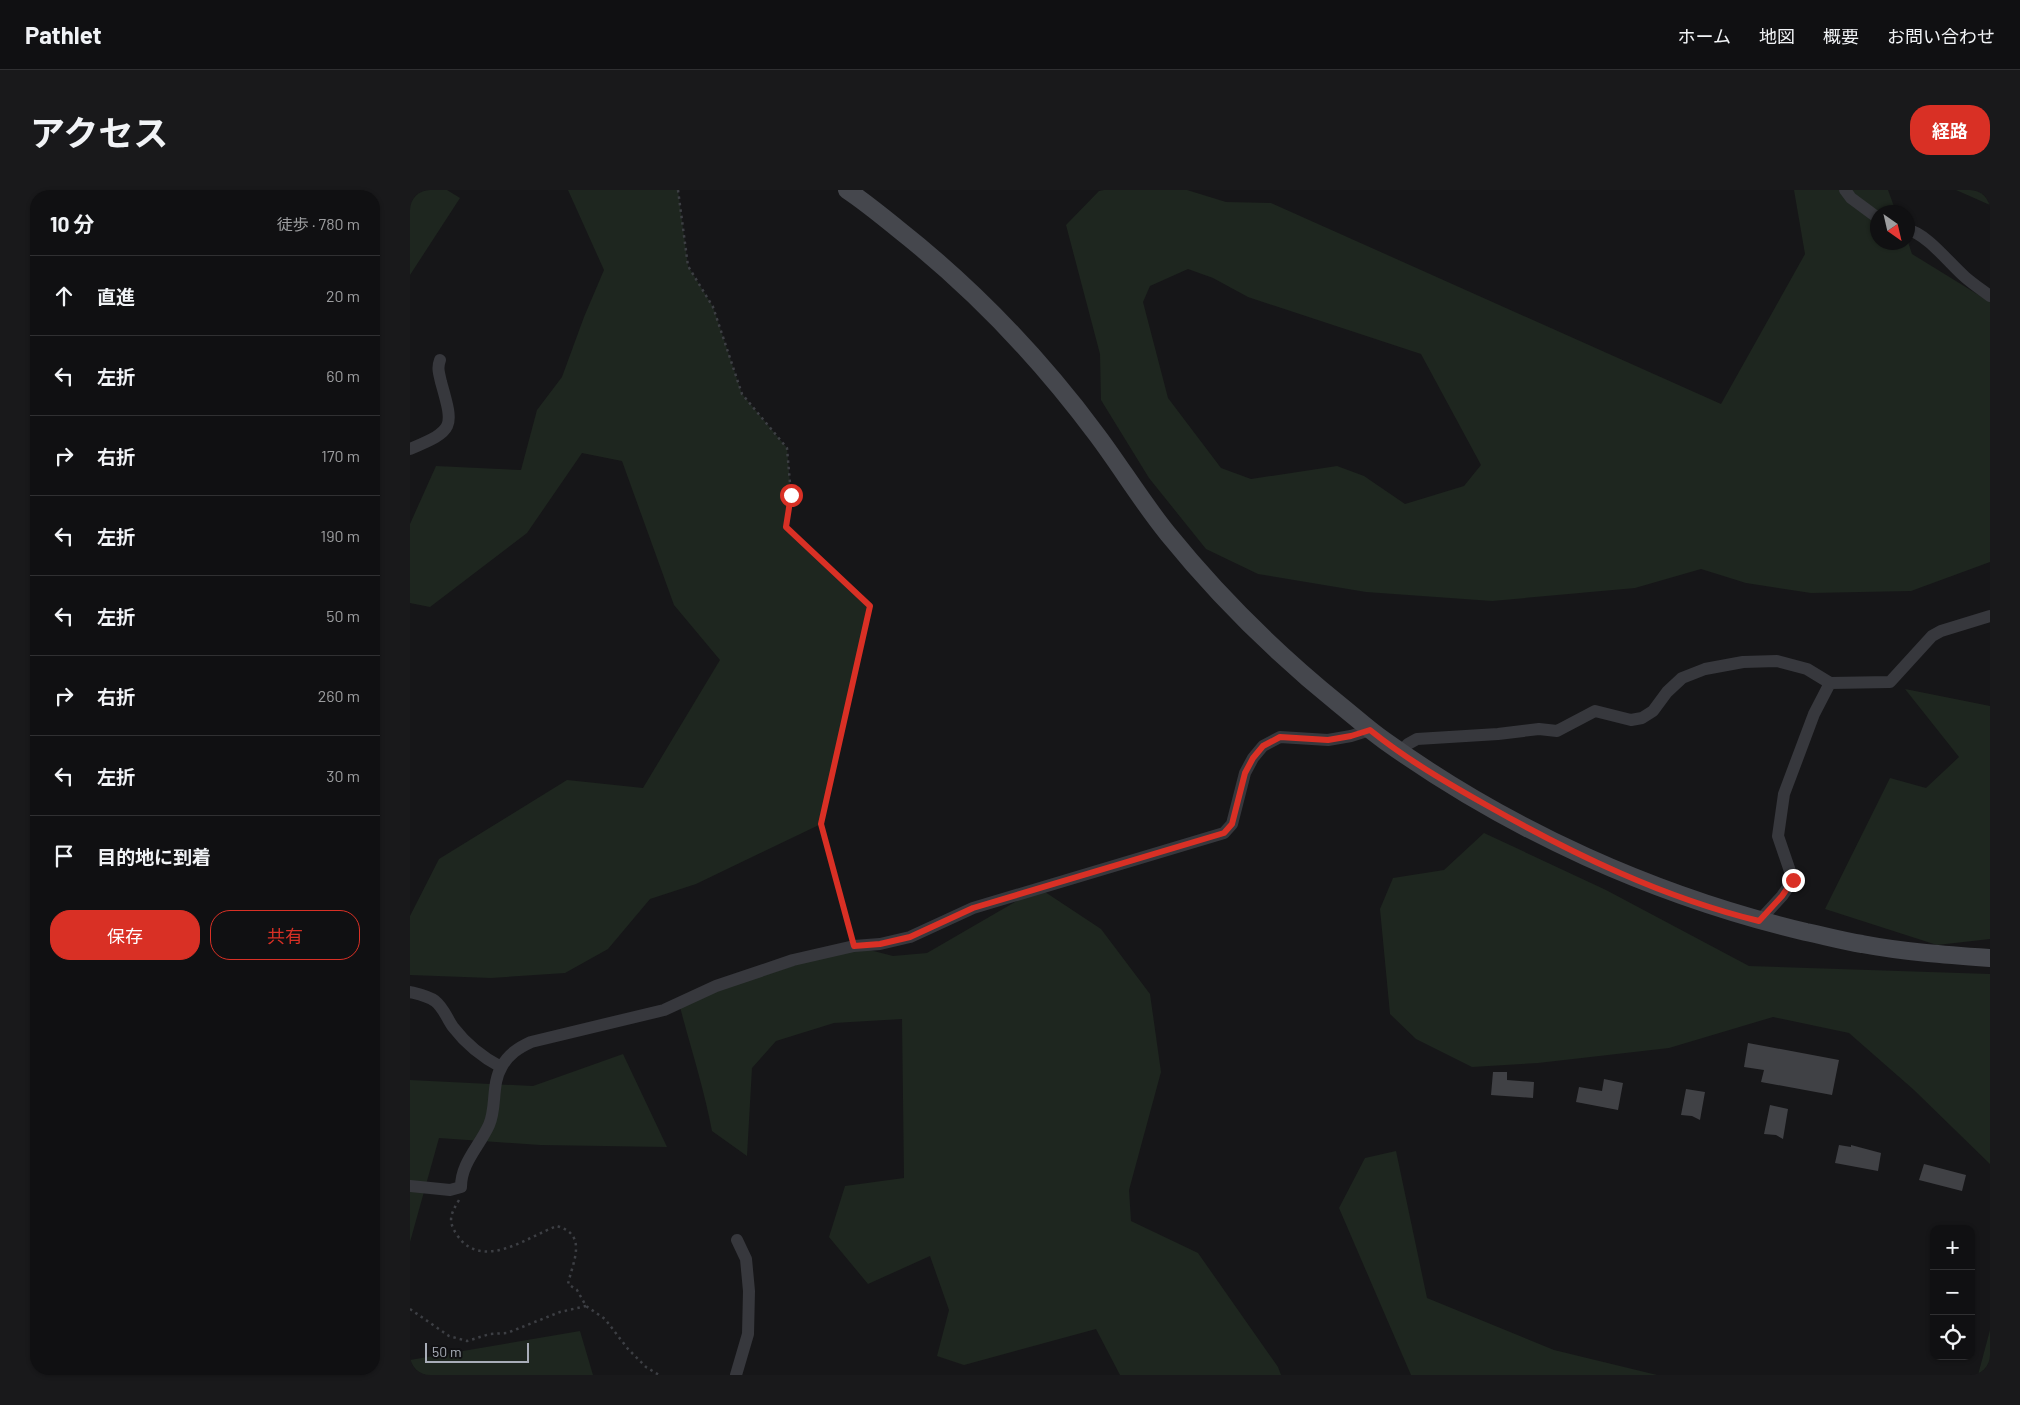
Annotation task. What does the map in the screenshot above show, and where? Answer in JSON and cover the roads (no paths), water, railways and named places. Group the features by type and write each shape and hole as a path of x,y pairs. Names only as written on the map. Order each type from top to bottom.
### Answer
{"street":[{"path":"847,190 931,255 973,292 1017,337 1052,377 1096,434 1167,533 1258,634 1370,730 1400,752 1450,784 1561,845 1658,888 1759,921 1860,944 1930,954 1990,958"},
{"path":"1845,190 1851,198 1870,212"},
{"path":"1915,232 1966,278 1990,296"},
{"path":"410,449 446,430 450,422 446,398 437,367 440,360"},
{"path":"1400,752 1417,739 1498,734 1539,729 1557,731 1595,711 1631,720 1642,718 1652,711 1667,692 1682,678 1705,669 1743,662 1777,661 1807,669 1830,684 1890,682 1932,636 1941,631 1990,616"},
{"path":"1759,921 1782,896 1793,880 1778,836 1784,794 1814,714 1830,684"},
{"path":"410,1186 450,1190 461,1188 461,1177 466,1162 489,1124 496,1080 501,1067 517,1049 531,1042 664,1010 724,983 793,960 854,946 880,944 910,937 973,908 1224,833 1232,824 1245,773 1253,758 1263,746 1280,737 1328,740 1370,730"},
{"path":"410,992 436,1002 468,1044 485,1059 501,1067"},
{"path":"736,1240 746,1259 749,1291 748,1334 736,1375"}]}
